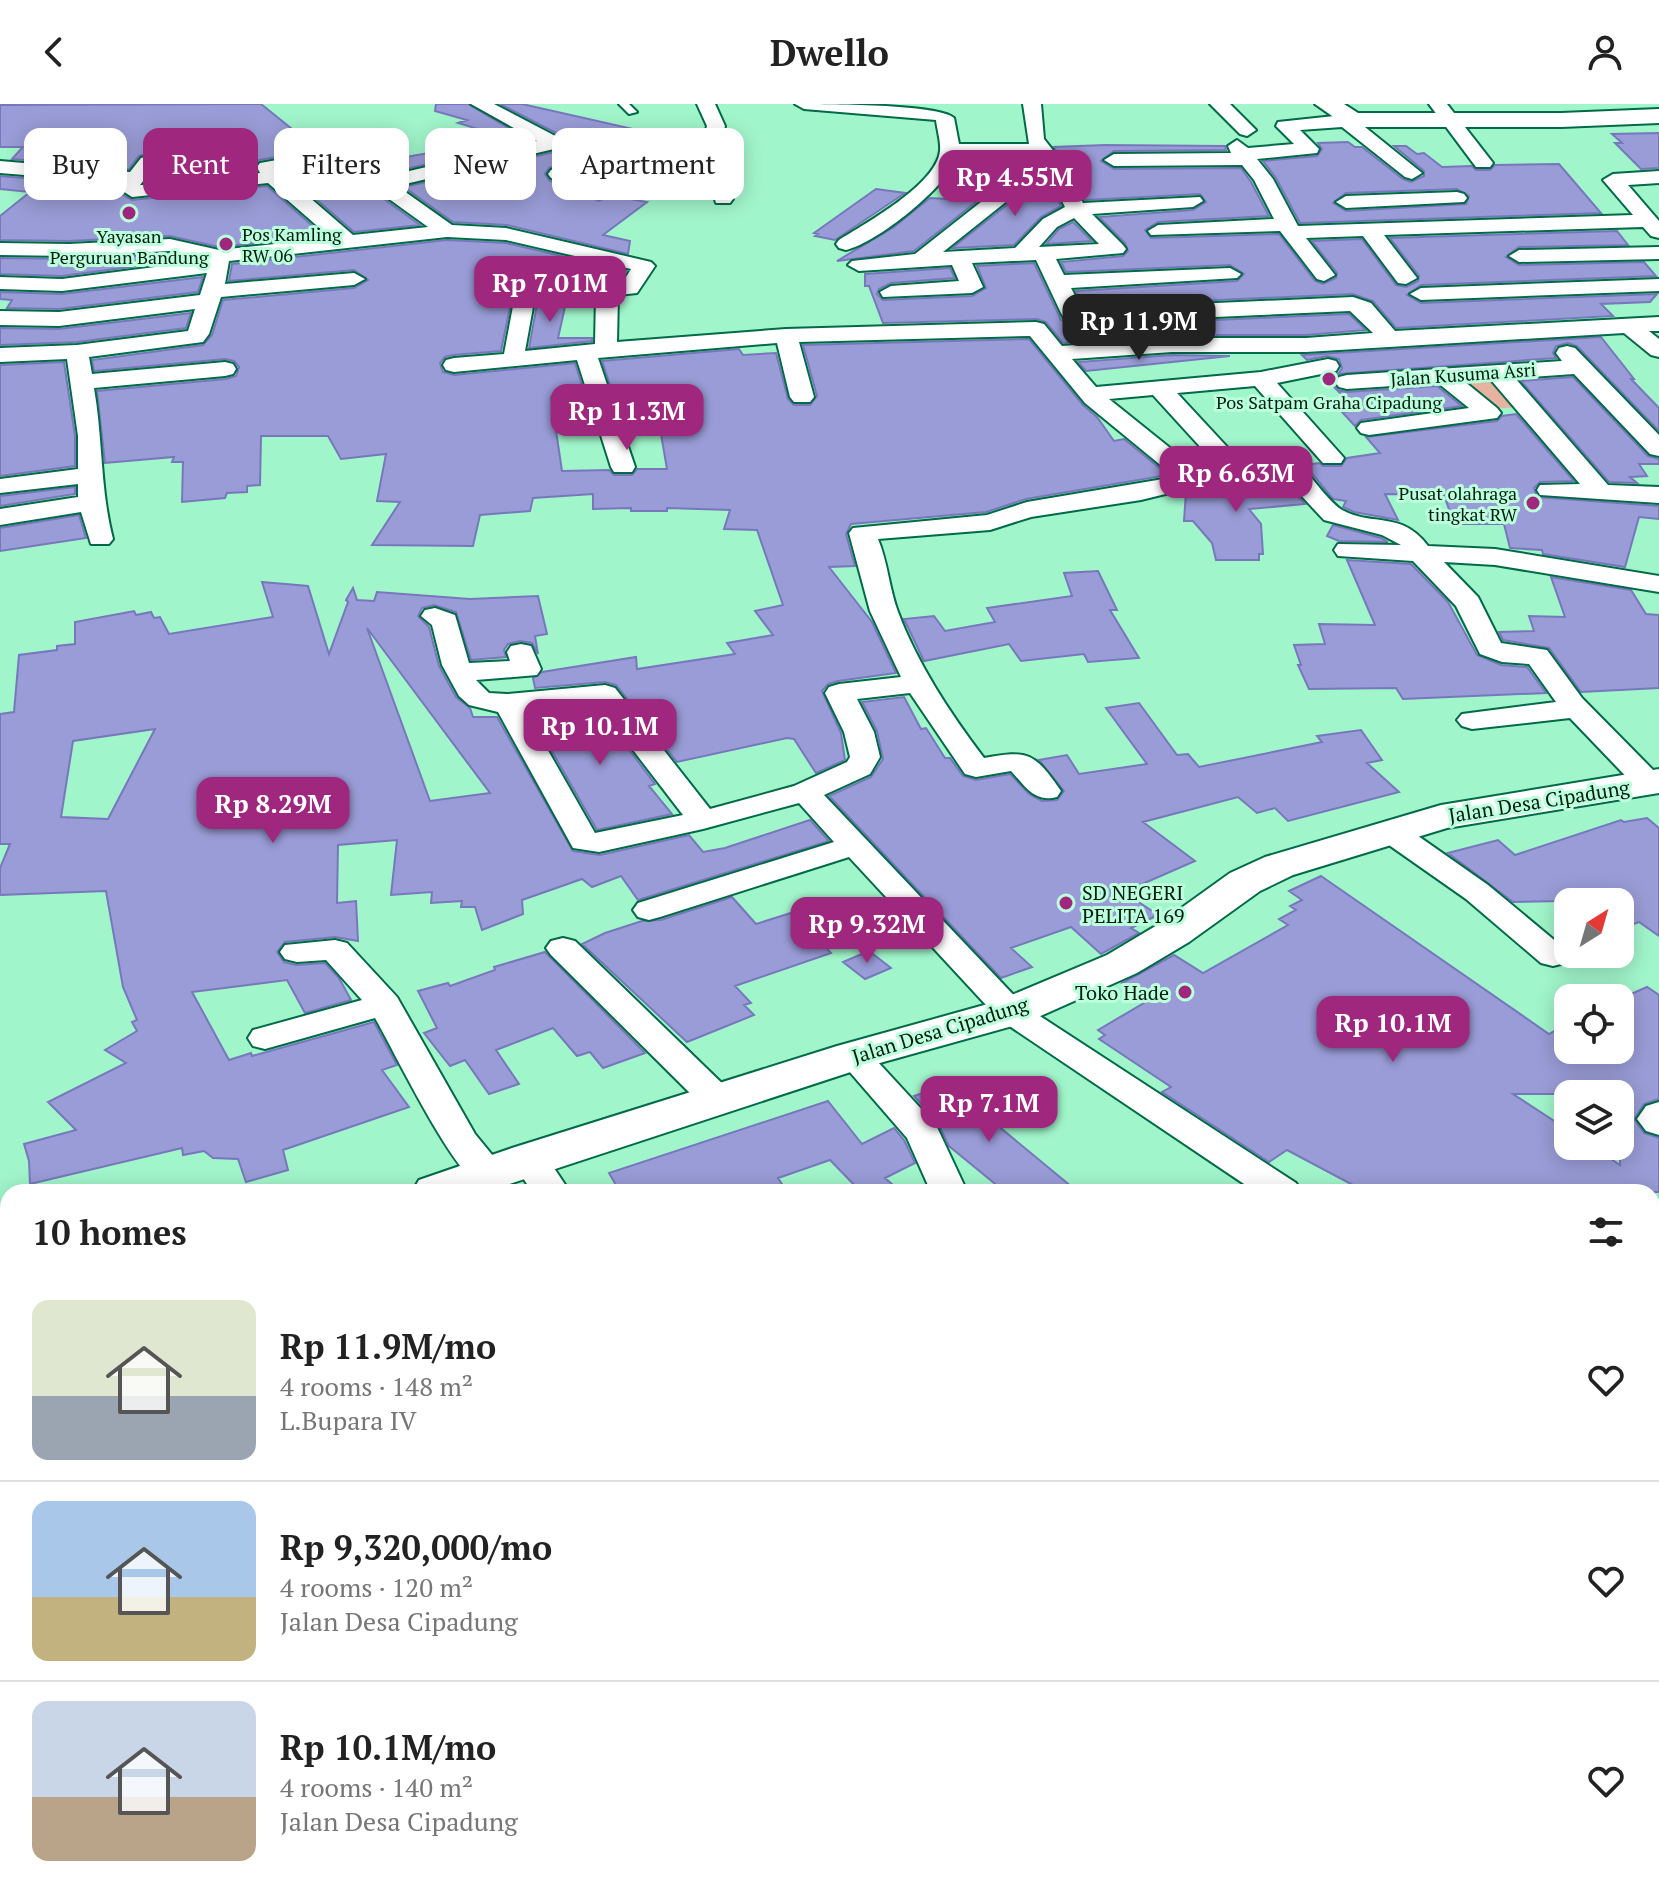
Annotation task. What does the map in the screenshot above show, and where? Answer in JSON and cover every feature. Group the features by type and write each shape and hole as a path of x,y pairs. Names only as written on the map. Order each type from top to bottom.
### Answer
{"street":[{"path":"480,104 552,142"},
{"path":"706,104 716,128"},
{"path":"804,104 941,115 945,118 950,150 945,166 918,193 846,244"},
{"path":"1032,104 1032,124 1076,209 1130,248"},
{"path":"1219,104 1288,228 1324,275"},
{"path":"1444,112 1483,163"},
{"path":"1032,254 1050,223 1076,209 1177,174 1242,147 1310,149 1285,126 1342,115 1444,112 1561,120 1659,116"},
{"path":"1342,115 1412,173"},
{"path":"409,177 552,143"},
{"path":"950,150 1045,154"},
{"path":"921,260 1045,154"},
{"path":"1114,160 1177,174 1210,228"},
{"path":"0,167 142,170 128,188 139,192 274,165"},
{"path":"264,166 345,239"},
{"path":"1654,227 1613,180 1659,177"},
{"path":"918,193 940,196"},
{"path":"1457,198 1347,194 1364,228 1414,286 1659,285"},
{"path":"406,200 447,231"},
{"path":"963,200 989,204"},
{"path":"859,265 1130,248 1210,228 1654,227"},
{"path":"7,284 69,231"},
{"path":"7,284 62,285 345,239 447,231 506,234 644,266 631,288 525,290 514,351 518,359"},
{"path":"0,249 170,245 219,260"},
{"path":"1519,256 1659,253"},
{"path":"1032,254 1057,282 1075,315 1353,304 1363,308 1389,338"},
{"path":"891,292 972,287 960,259"},
{"path":"0,355 77,352 195,337 219,260"},
{"path":"1057,282 1230,274"},
{"path":"0,318 59,319 210,296 354,279"},
{"path":"607,288 596,352 623,467"},
{"path":"1055,353 1172,345 1306,345 1659,324"},
{"path":"1629,326 1659,350"},
{"path":"454,365 786,336 1039,331 1090,394 1194,480 1141,492 1027,510 990,522 862,533 884,611 919,683 976,768 1018,761 1046,791"},
{"path":"786,336 802,397"},
{"path":"1306,345 1347,382"},
{"path":"77,352 84,382 93,475 91,503 100,539"},
{"name":"Jalan Kusuma Asri","path":"1268,388 1497,372 1573,360 1659,449"},
{"path":"1090,394 1160,389 1268,388 1328,366"},
{"path":"84,382 225,369"},
{"path":"1497,372 1601,492"},
{"path":"1441,374 1489,413"},
{"path":"1268,388 1332,458"},
{"path":"1160,389 1233,469"},
{"path":"1369,428 1531,411"},
{"path":"1185,472 1290,468 1331,514 1401,532 1468,603 1486,646 1502,654 1537,656 1577,709 1654,782"},
{"path":"0,486 93,475"},
{"path":"1549,490 1659,495"},
{"path":"0,517 91,503"},
{"path":"1347,550 1507,558 1659,584"},
{"path":"435,616 445,621 449,647 475,699 494,706 605,694 703,820"},
{"path":"459,672 524,660 522,701 584,841 599,843 703,820 805,792 859,768 865,757 859,732 839,693 919,683"},
{"path":"1472,720 1577,709"},
{"name":"Jalan Desa Cipadung","path":"458,1184 488,1173 540,1175 719,1101 853,1056 1011,1012 1122,964 1174,933 1245,882 1268,871 1441,817 1654,782"},
{"path":"805,792 1011,1012 1271,1184"},
{"path":"1390,831 1477,892 1553,956"},
{"path":"649,910 856,845"},
{"path":"563,948 719,1101"},
{"path":"297,952 335,950 385,1004 461,1141 488,1173"},
{"path":"265,1038 385,1004"},
{"path":"853,1056 923,1133 945,1184"},
{"path":"1659,1114 1655,1119 1659,1123"}],"shaded area":[{"path":"1491,376 1518,407 1490,409 1464,378"}],"building":[{"path":"261,104 291,128 274,128 274,157 258,161 258,128 143,128 143,155 129,169 127,128 24,128 24,160 12,159 23,147 0,147 0,105"},
{"path":"436,104 468,104 509,128 475,128 458,123 467,120 435,111"},
{"path":"500,104 522,104 628,128 552,128 552,131"},
{"path":"1659,133 1659,168 1641,169 1615,143 1622,143 1612,134"},
{"path":"1348,142 1362,147 1411,182 1424,176 1424,171 1394,146 1406,146 1417,154 1424,153 1442,167 1472,166 1476,170 1490,170 1495,165 1559,164 1601,213 1300,223 1276,178 1263,161 1317,156 1322,149 1318,143","holes":["1457,189 1469,196 1466,204 1346,211 1333,203 1346,193"]},
{"path":"1225,146 1226,150 1114,151 1101,161 1114,169 1241,168 1269,216 1158,222 1145,230 1151,238 1279,234 1315,281 1323,284 1336,278 1337,273 1312,241 1362,239 1396,285 1406,287 1418,281 1419,276 1390,238 1617,231 1628,245 1519,247 1506,257 1519,265 1644,262 1656,276 1421,285 1407,295 1421,303 1657,294 1650,302 1601,304 1613,316 1396,328 1373,301 1353,294 1084,306 1076,291 1237,281 1244,274 1230,265 1066,272 1061,262 1123,256 1128,251 1125,243 1099,217 1193,210 1206,202 1200,194 1085,200 1054,147"},
{"path":"552,152 552,167 545,174 552,182 552,200 647,202 603,235 630,241 628,254 507,225 453,222 409,191 409,186 425,182 425,200 536,200 536,156"},
{"path":"425,154 425,165 409,168 409,156"},
{"path":"997,160 1024,164 914,251 837,261 894,227 930,198 947,199"},
{"path":"1045,175 1061,206 1041,217 1014,245 952,248"},
{"path":"0,176 24,178 24,191 0,189"},
{"path":"267,186 274,192 274,200 283,200 324,236 219,247 170,236 69,241 0,240 0,216 24,197 24,200 127,200 127,197 132,200 258,200 258,187"},
{"path":"876,189 905,193 835,240 815,236 818,234 814,233"},
{"path":"317,200 385,200 420,225 354,232"},
{"path":"1073,222 1092,241 1046,244 1059,229"},
{"path":"447,240 506,243 626,271 621,279 515,283 501,351 453,355 445,357 440,363 443,372 454,375 575,363 585,395 551,397 562,471 609,470 614,475 632,475 637,469 667,469 661,434 641,397 615,400 602,361 739,349 743,355 776,353 788,399 794,405 810,405 817,396 803,345 1029,339 1114,441 1124,439 1168,475 1026,499 986,512 851,524 846,534 855,566 829,567 872,622 896,673 838,681 828,684 822,691 841,733 845,760 816,773 794,739 787,738 677,762 616,685 605,682 535,688 533,678 542,672 636,657 637,669 735,654 727,643 773,635 755,611 783,605 757,530 724,529 730,510 593,509 593,494 533,498 530,511 480,515 473,546 372,545 400,502 377,501 386,454 341,459 328,436 261,436 260,485 247,486 247,492 227,493 225,498 182,502 183,462 172,462 174,457 105,463 97,391 226,379 236,376 239,367 234,361 225,359 94,371 92,360 203,345 212,335 223,300 354,288 368,280 354,270 229,281 232,264"},
{"path":"170,254 192,259 62,276 0,274 0,258 69,259"},
{"path":"1034,263 1061,320 1078,326 1349,314 1366,330 1306,335 1172,335 1063,343 1046,322 1037,319 883,323 869,286 865,286 865,274 950,268 955,278 891,283 879,289 877,294 883,300 972,296 986,288 977,266"},
{"path":"203,277 198,292 59,309 7,308 12,300 0,299 0,292 62,294"},
{"path":"567,298 558,338 592,338 592,341 529,348 538,299"},
{"path":"191,313 186,328 77,342 0,345 0,328 59,329"},
{"path":"1601,337 1634,379 1631,379 1659,408 1659,431 1577,346 1568,343 1556,346 1553,353 1556,358 1338,374 1332,382 1338,390 1437,386 1462,406 1361,420 1355,426 1342,412 1357,410 1324,377 1339,373 1342,368 1339,359 1327,356 1307,360 1302,355"},
{"path":"1172,355 1230,356 1086,371 1078,362"},
{"path":"64,362 75,436 75,466 0,476 0,365"},
{"path":"1573,377 1648,456 1659,459 1659,464 1639,464 1647,476 1630,477 1637,483 1609,482 1521,381"},
{"path":"1516,414 1574,481 1540,482 1534,488 1537,497 1659,506 1659,519 1639,517 1625,567 1543,554 1542,550 1510,548 1504,524 1460,524 1457,515 1451,515 1444,495 1385,494 1398,520 1354,512 1343,507 1346,501 1333,499 1305,465 1341,466 1347,458 1380,453 1366,437 1497,421 1502,416"},
{"path":"1282,479 1305,504 1249,509 1261,524 1263,554 1259,554 1259,560 1216,560 1212,543 1193,521 1184,521 1186,492 1204,488 1207,482"},
{"path":"75,487 75,494 0,506 0,496"},
{"path":"79,515 86,538 0,551 0,528"},
{"path":"1333,525 1388,542 1339,541 1327,536"},
{"path":"1347,560 1411,564 1448,602 1477,655 1501,665 1527,667 1546,693 1403,699 1396,688 1309,689 1298,665 1301,665 1294,645 1325,644 1319,624 1375,625"},
{"path":"1098,571 1117,610 1110,610 1139,658 1088,662 1084,654 1021,661 1009,644 924,661 904,619 934,616 945,631 995,622 987,608 1072,596 1064,573"},
{"path":"1551,577 1631,590 1646,614 1659,615 1659,688 1581,692 1549,648 1503,640 1499,632 1534,631 1529,616 1565,617"},
{"path":"262,582 308,586 329,654 348,602 346,600 353,588 357,600 374,601 377,592 470,599 538,596 547,634 535,636 538,654 532,643 520,641 508,644 504,650 506,657 471,660 456,612 434,605 422,608 418,616 429,627 439,666 456,697 470,708 473,717 497,717 573,851 600,855 689,835 703,852 725,848 810,820 829,841 638,900 621,876 592,887 582,879 522,900 523,914 482,930 475,907 461,907 462,901 431,903 432,892 391,895 397,840 338,845 337,903 356,901 358,941 335,937 285,942 277,952 284,962 296,965 325,963 339,978 351,1000 305,1013 287,980 192,992 229,1060 374,1022 397,1065 382,1070 409,1107 283,1150 288,1170 246,1182 238,1159 213,1158 204,1151 183,1155 182,1148 30,1184 29,1161 24,1144 76,1130 48,1102 126,1063 105,1050 137,1031 132,1022 137,1020 123,987 106,891 0,895 0,868 10,844 0,844 0,714 14,712 19,655 57,650 57,646 75,644 75,622 134,611 136,615 151,612 154,618 160,617 169,634 273,617","holes":["367,628 490,793 430,801","155,729 108,819 61,817 73,741"]},
{"path":"904,697 921,729 926,728 945,758 950,758 963,776 976,780 1010,774 1029,794 1042,801 1057,800 1064,791 1039,760 1067,755 1079,774 1147,764 1106,708 1139,703 1177,755 1188,754 1199,767 1322,742 1317,736 1361,730 1382,760 1367,763 1399,792 1288,821 1275,808 1257,813 1238,797 1143,822 1195,861 1124,892 1158,915 1131,928 1139,933 1101,954 1071,927 1011,948 1032,967 1001,978 829,796 871,777 883,759 877,731 862,702"},
{"path":"596,706 655,784 649,786 672,814 597,830 530,713"},
{"path":"1647,818 1659,828 1659,936 1639,922 1634,924 1634,888 1554,888 1554,901 1513,902 1448,853 1498,840 1515,855 1621,820"},
{"path":"1321,876 1549,1034 1554,1031 1554,1064 1634,1064 1634,993 1647,987 1659,995 1659,1099 1644,1104 1634,1119 1644,1133 1659,1138 1659,1184 1351,1184 1287,1150 1269,1162 1162,1092 1171,1087 1099,1039 1105,1035 1098,1030 1149,1000 1122,983 1174,955 1203,973 1288,925 1279,919 1296,910 1290,906 1302,900 1289,891"},
{"path":"732,897 756,924 794,912 831,953 735,986 751,1003 744,1005 754,1015 687,1042 582,944 642,921 661,920"},
{"path":"869,951 891,968 865,979 843,962"},
{"path":"545,952 645,1053 603,1068 590,1052 577,1056 553,1028 496,1050 519,1084 489,1094 465,1060 450,1066 424,1033 437,1028 418,991 448,983 450,986 495,970 494,967"},
{"path":"960,1085 1001,1123 997,1125 1068,1184 995,1184 949,1146 938,1123 914,1096 926,1092 929,1095"},
{"path":"828,1101 862,1144 894,1128 904,1140 915,1163 885,1178 892,1184 853,1184 830,1160 778,1178 782,1184 615,1184 609,1173"}],"place":[{"name":"Yayasan Perguruan Bandung","path":"129,213"},
{"name":"Pos Kamling RW 06","path":"226,244"},
{"name":"Pos Satpam Graha Cipadung","path":"1329,379"},
{"name":"Pusat olahraga tingkat RW","path":"1533,503"},
{"name":"SD NEGERI PELITA 169","path":"1066,903"},
{"name":"Toko Hade","path":"1185,992"}]}
